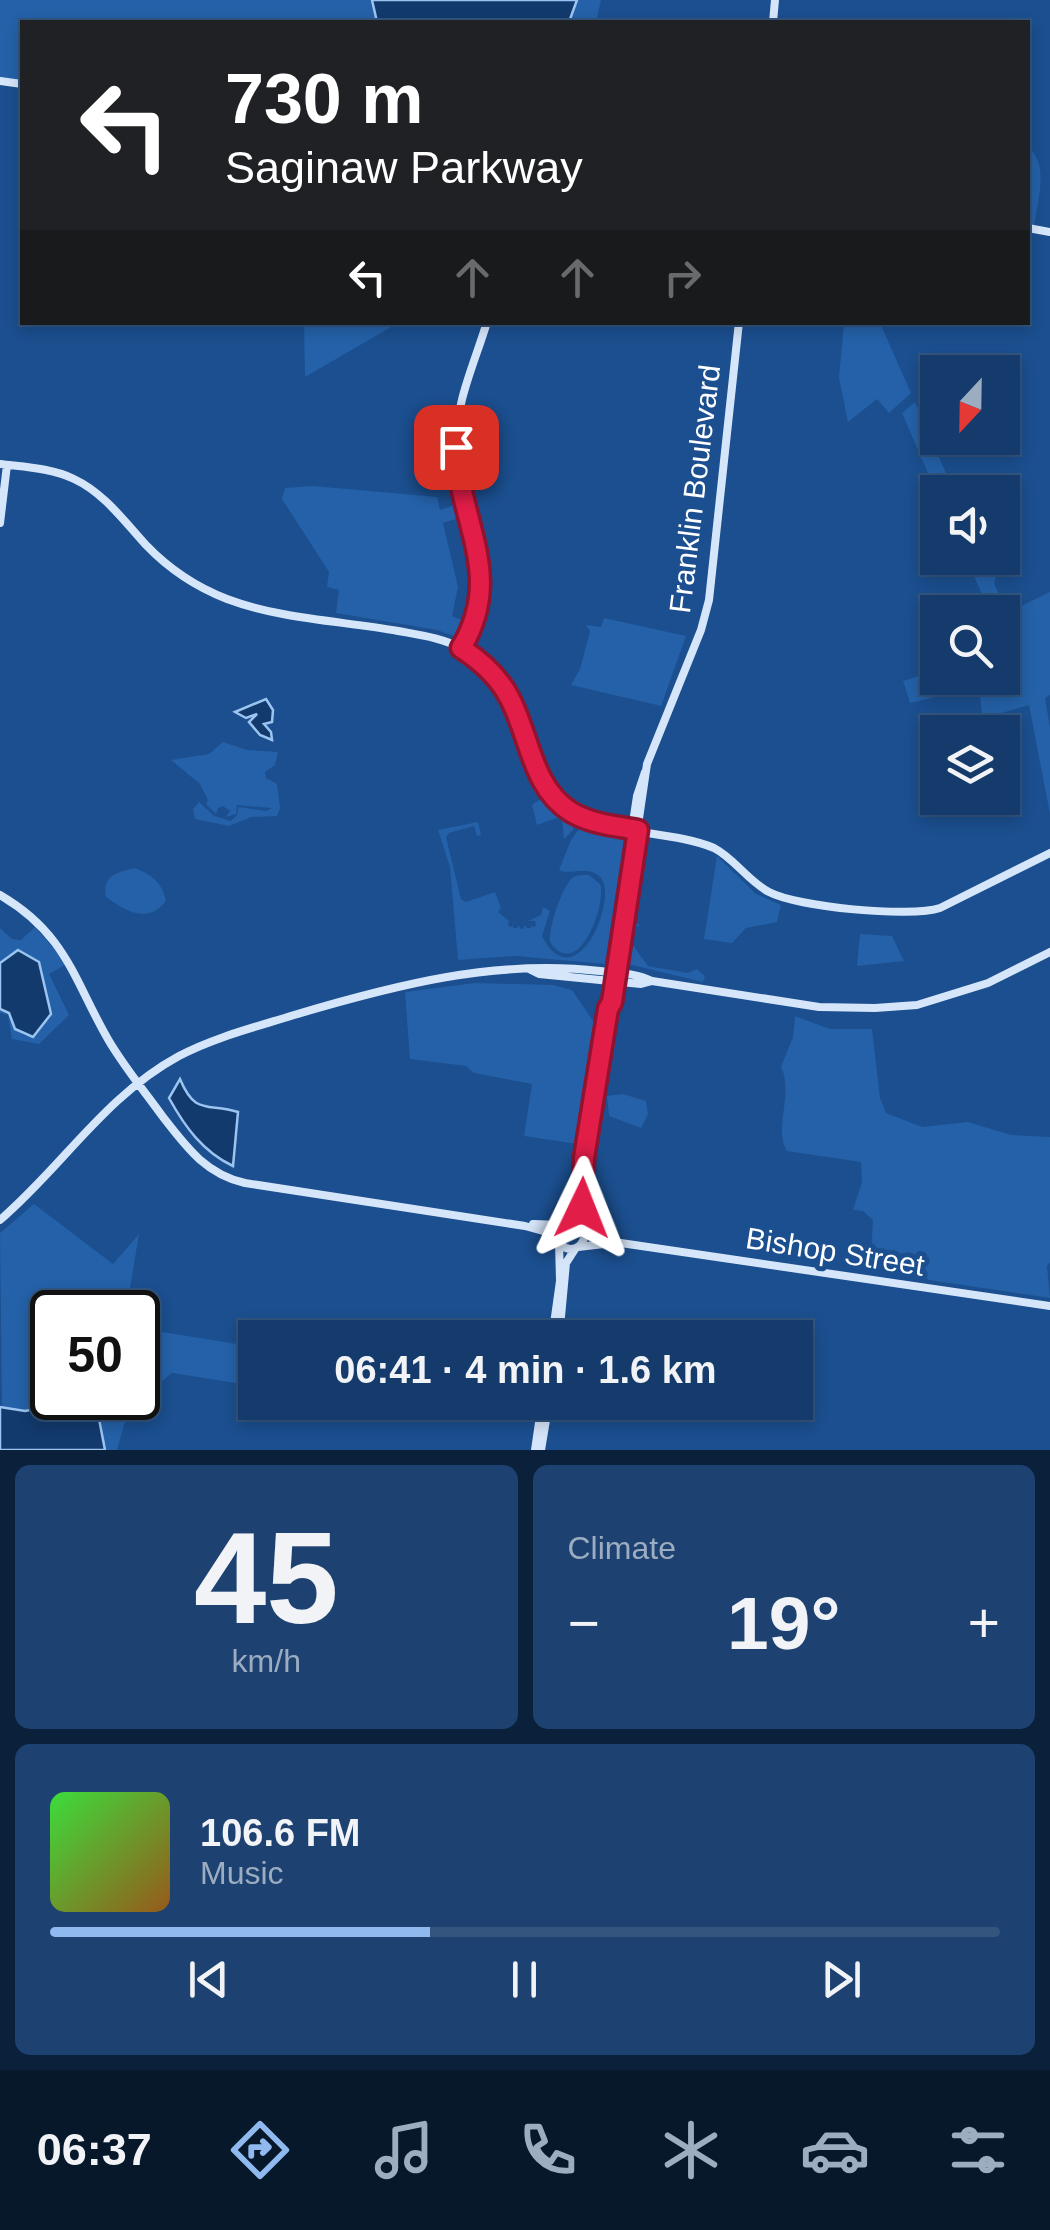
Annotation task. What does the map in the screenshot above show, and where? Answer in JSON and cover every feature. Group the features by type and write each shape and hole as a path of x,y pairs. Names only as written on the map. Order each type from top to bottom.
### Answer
{"main road":[{"path":"461,648 477,617 482,581 459,485 456,426 463,390 485,325"},
{"name":"Franklin Boulevard","path":"583,1229 584,1158 646,772 709,600 739,325"},
{"path":"0,524 3,465 52,471 90,488 166,563 228,600 270,611 431,637 461,648 502,684 518,714 538,773 557,800 582,817 714,848 762,888 784,899 917,913 940,908 1050,854"},
{"name":"Franklin Boulevard","path":"613,977 619,959 635,829"},
{"path":"0,895 31,917 65,955 108,1039 192,1155 214,1172 236,1181 525,1226 544,1231 566,1248 577,1248"},
{"path":"0,1220 22,1201 94,1120 178,1056 231,1034 384,989 461,974 539,966 819,1006 875,1008 917,1005 988,983 1048,951"},
{"path":"619,959 648,979"},
{"path":"123,1097 150,1099"},
{"name":"Franklin Boulevard","path":"565,1224 575,1210 577,1178 584,1158"},
{"path":"525,1226 565,1224 583,1229 584,1240 566,1263 558,1320"},
{"path":"557,1320 559,1241 565,1224"},
{"name":"Bishop Street","path":"583,1229 594,1238 614,1242 1050,1306"},
{"name":"Bishop Street","path":"577,1248 614,1242"},
{"path":"538,1450 543,1420"}],"shaded area":[{"path":"0,0 601,0 596,20 20,20 20,80 0,78"},
{"path":"372,0 577,0 570,20 377,20"},
{"path":"1030,149 1040,174 1034,227 1030,226"},
{"path":"304,325 395,325 305,377"},
{"path":"844,325 881,325 911,393 889,413 877,399 848,422 839,378"},
{"path":"915,402 920,414 920,455 902,413"},
{"path":"920,455 938,455 947,475 929,475"},
{"path":"313,486 437,497 440,510 458,504 462,517 443,523 458,587 452,616 469,623 459,638 437,630 336,613 339,590 327,587 329,572 282,499 285,488"},
{"path":"974,575 997,575 994,583 999,595 982,595"},
{"path":"1050,592 1050,695 1045,698 1050,728 1050,814 1029,705 982,715 980,695 1020,695 1020,607"},
{"path":"604,618 686,636 661,706 571,685 580,669 590,631 586,625 601,627"},
{"path":"920,676 920,695 943,695 910,703 903,681"},
{"path":"266,699 273,710 272,722 264,724 272,740 260,735 249,722 257,714 246,718 235,712"},
{"path":"223,742 247,750 278,752 275,765 265,772 266,778 277,784 277,816 251,817 229,826 195,819 193,809 199,802 214,816 231,821 237,815 238,807 266,811 272,808 237,805 236,814 226,817 230,811 223,806 216,814 206,804 208,800 200,784 171,760 209,754"},
{"path":"545,796 575,820 573,830 564,839 562,820 537,825 532,805"},
{"path":"478,822 481,835 477,836 474,826 446,837 461,899 466,902 495,892 501,908 498,912 509,921 508,926 519,925 520,929 524,925 536,926 535,921 528,921 541,915 543,907 550,911 542,936 555,953 568,957 581,951 591,938 604,904 605,888 595,873 559,870 571,840 583,824 625,833 605,964 515,956 458,960 450,867 438,830"},
{"path":"717,856 756,894 781,905 777,922 746,928 732,943 704,939"},
{"path":"135,868 155,880 164,894 166,901 152,912 129,911 106,897 109,880 117,873"},
{"path":"589,875 600,884 595,922 580,947 571,953 560,952 550,942 556,908 572,878"},
{"path":"633,922 641,926 635,926 632,944 648,966 688,973 697,969 705,976 703,982 624,963 628,925"},
{"path":"35,927 67,964 49,974 69,1015 39,1044 12,1039 8,1016 25,1036 49,1019 42,971 9,955 0,963 0,928 12,939 21,940"},
{"path":"860,934 892,936 904,961 857,966"},
{"path":"18,950 39,962 51,1014 33,1037 15,1029 9,1013 0,1009 0,963"},
{"path":"475,983 553,985 572,990 596,1025 577,1144 524,1136 532,1084 474,1073 466,1066 410,1059 405,992"},
{"path":"795,1016 830,1029 872,1029 880,1098 886,1113 922,1127 968,1122 1011,1135 1050,1137 1050,1298 929,1280 871,1256 873,1220 863,1211 853,1210 862,1182 861,1162 787,1151 783,1142 785,1088 781,1067 793,1037"},
{"path":"180,1079 197,1103 238,1112 233,1166 204,1146 175,1109 169,1098"},
{"path":"623,1094 646,1101 648,1114 641,1128 609,1116 607,1096"},
{"path":"34,1204 113,1264 139,1234 130,1290 30,1290 30,1410 25,1411 2,1410 0,1233"},
{"path":"160,1332 238,1344 238,1383 172,1373 160,1383"},
{"path":"0,1407 30,1410 30,1420 99,1420 105,1450 0,1450"},
{"path":"99,1420 126,1420 117,1450 105,1450"}],"route":[{"path":"456,447 459,485 482,581 477,617 461,648 502,684 518,714 538,773 557,800 574,814 638,830 584,1158 582,1208"}]}
